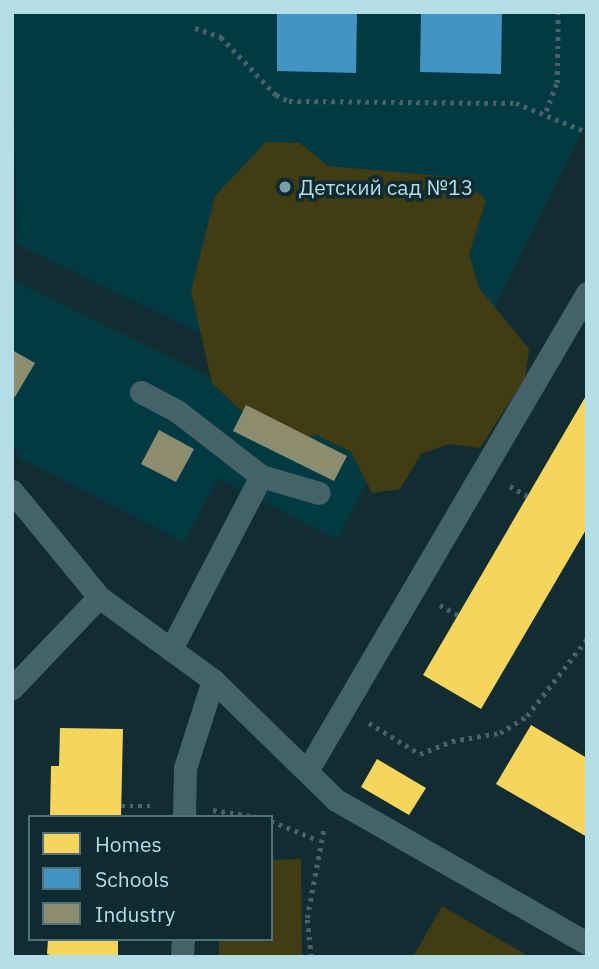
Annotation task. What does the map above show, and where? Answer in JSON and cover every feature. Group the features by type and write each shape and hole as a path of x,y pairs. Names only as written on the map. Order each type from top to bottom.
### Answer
{"lane":[{"path":"307,771 587,293"},
{"path":"141,392 177,411 261,476 319,493"},
{"path":"171,649 261,476"},
{"path":"12,491 99,597 212,680 336,800 587,943"},
{"path":"12,688 99,597"},
{"path":"12,658 36,663"},
{"path":"185,812 185,768 212,680"}],"path":[{"path":"546,111 557,83 558,12"},
{"path":"195,28 221,37 276,95 289,101 516,103 546,111 587,132"},
{"path":"344,708 420,754 452,741 500,733 527,716 587,639"},
{"path":"185,812 228,815"},
{"path":"273,822 318,840 307,918 311,957"}],"shaded area":[{"name":"Детский сад №13","path":"13,12 587,12 587,122 427,443 17,244"},
{"path":"266,142 300,143 328,166 464,178 486,201 469,254 479,288 529,349 525,378 480,448 449,444 421,454 400,489 372,493 351,452 316,435 275,443 212,383 191,291 215,196"},
{"path":"15,281 378,460 337,539 218,478 184,542 20,458 12,443"},
{"path":"301,859 302,957 219,957 219,941 273,941 273,860"},
{"path":"442,906 530,957 413,957"}],"building: Homes":[{"path":"587,394 587,528 481,709 423,675"},
{"path":"531,725 587,758 587,837 496,784"},
{"path":"60,728 123,729 121,815 50,815 51,766 59,766"},
{"path":"377,759 426,788 409,815 361,787"},
{"path":"48,941 118,941 118,957 56,957 47,954"}],"building: Schools":[{"path":"277,12 357,12 356,73 277,71"},
{"path":"421,12 502,12 501,74 420,72"}],"building: Industry":[{"path":"12,350 35,363 15,397 12,395"},
{"path":"246,405 347,456 334,481 233,431"},
{"path":"159,430 194,449 176,482 141,464"}],"place":[{"name":"Детский сад №13","path":"285,187"}]}
